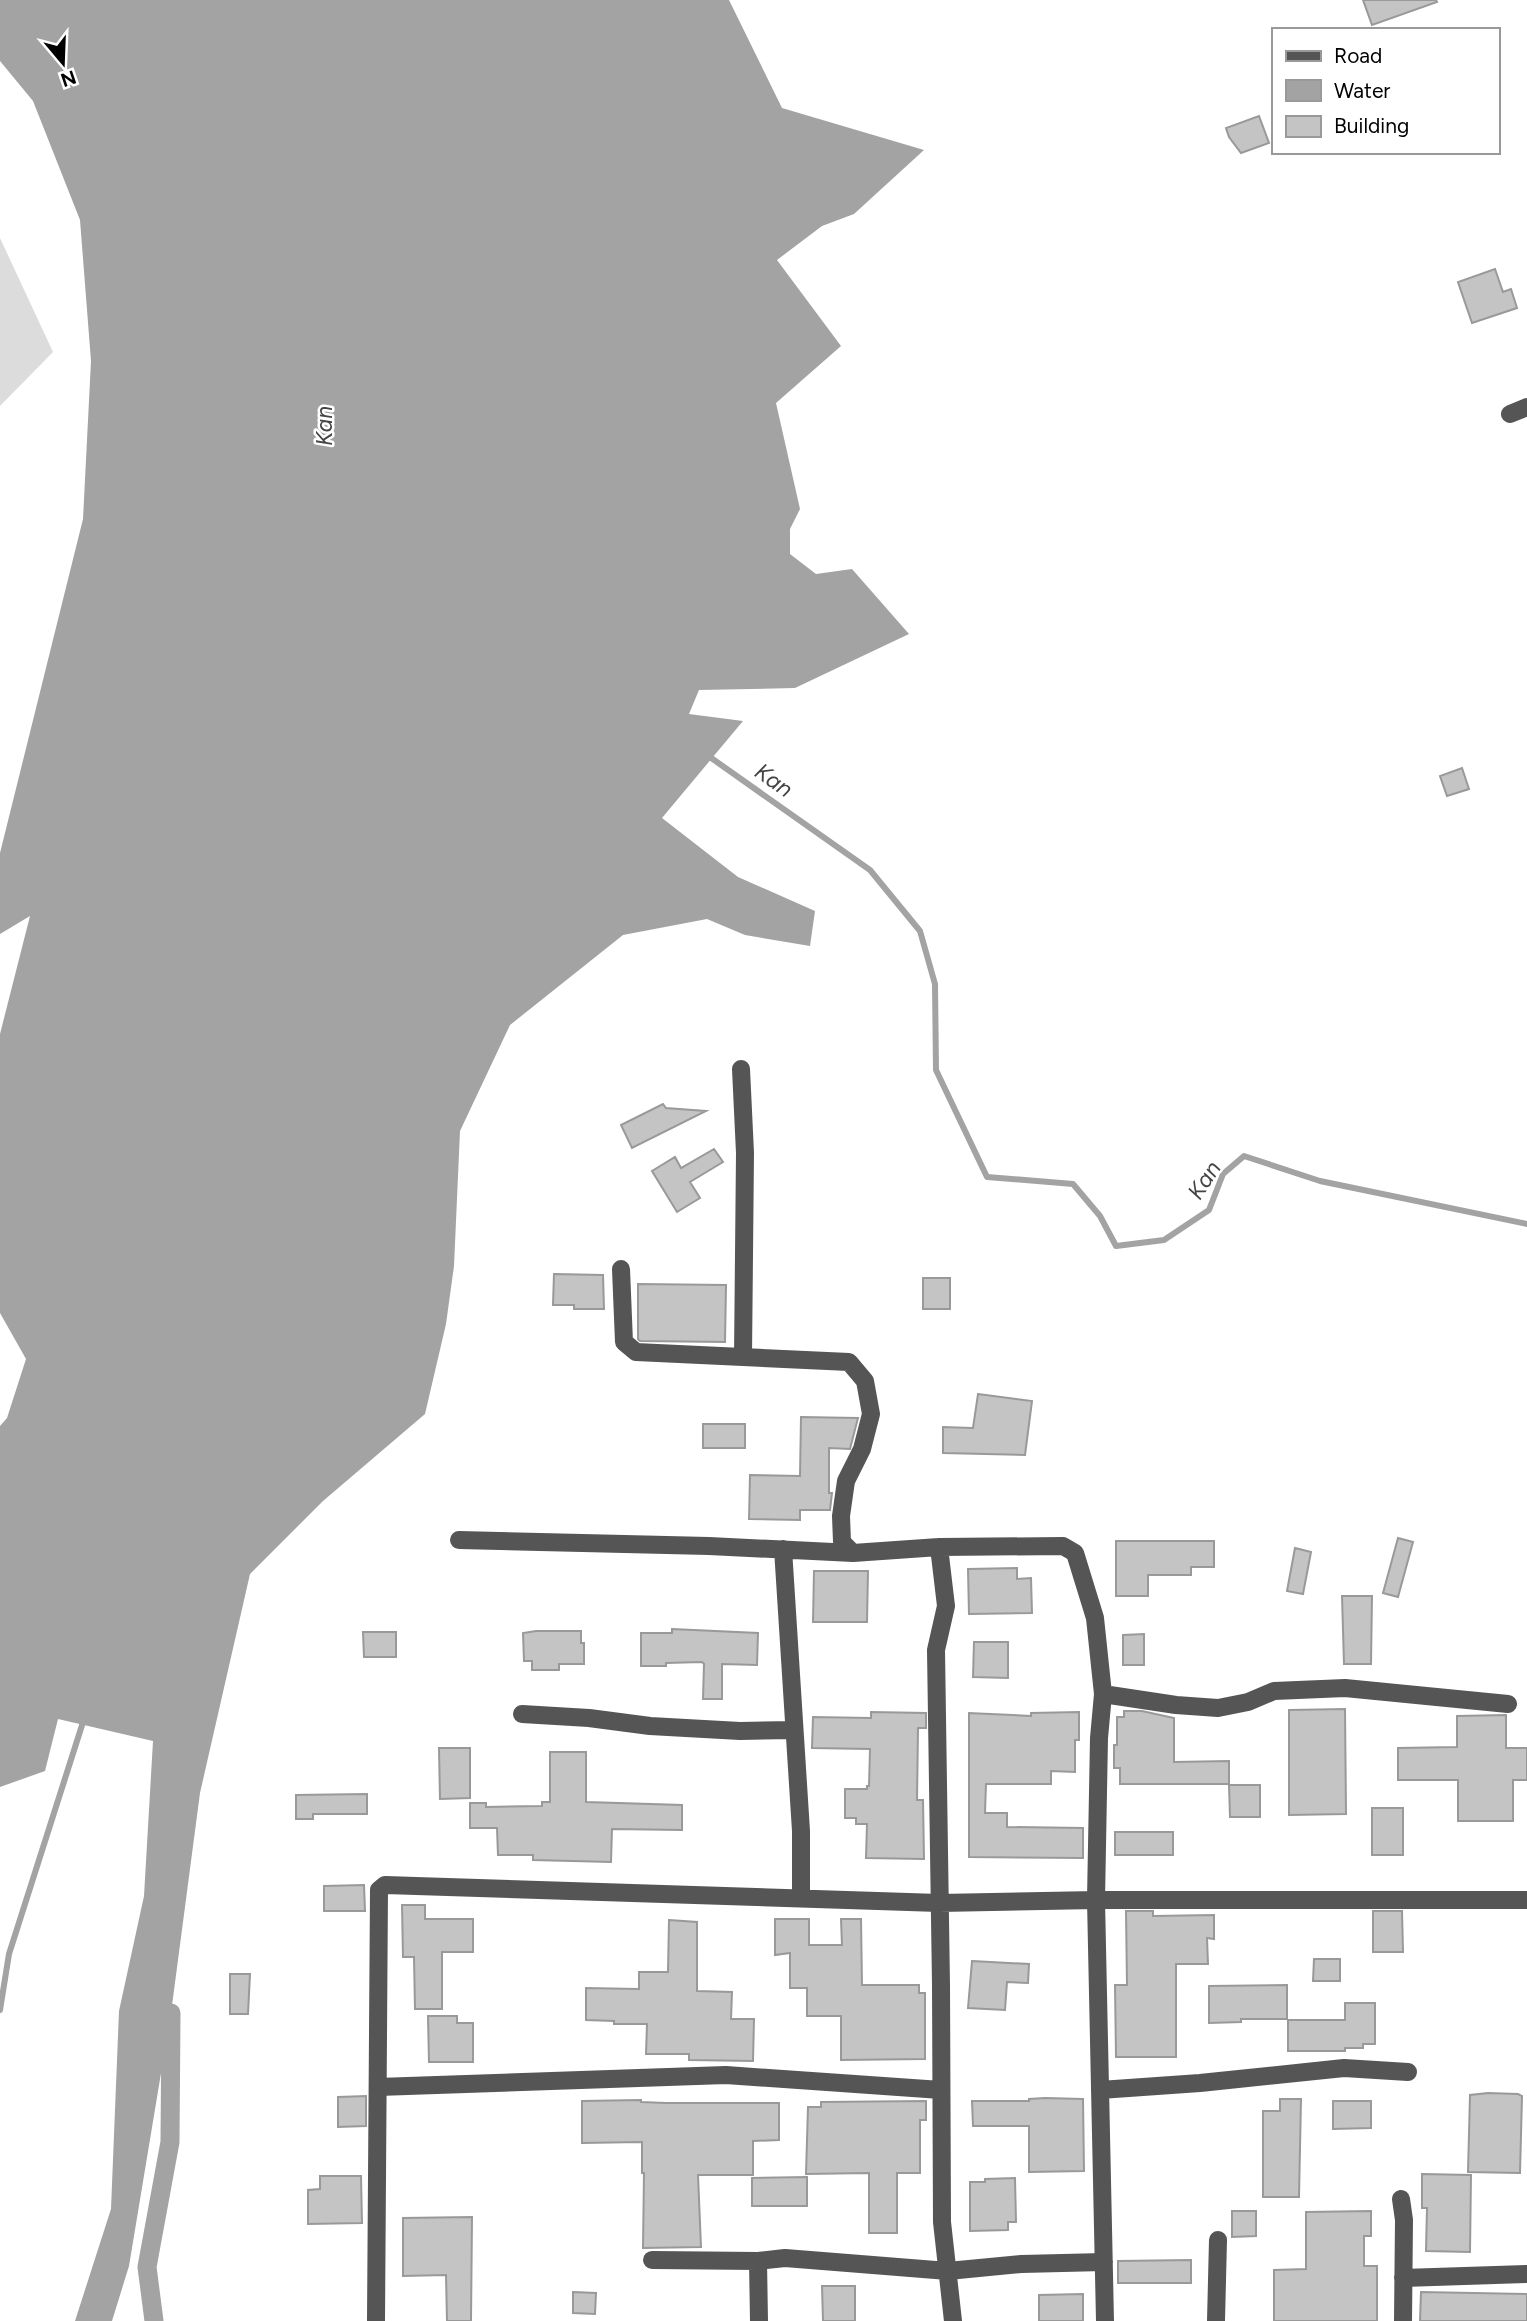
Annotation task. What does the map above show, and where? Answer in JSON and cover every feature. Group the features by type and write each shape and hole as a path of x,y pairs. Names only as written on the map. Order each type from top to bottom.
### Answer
{"street":[{"path":"741,1069 745,1153 743,1357"},
{"path":"621,1269 624,1342 636,1352 849,1362 865,1381 871,1414 862,1449 846,1481 841,1516 842,1542 853,1553"},
{"path":"459,1540 853,1553 939,1547 1063,1546 1074,1553 1095,1618 1103,1693 1099,1738 1096,1900 1105,2321"},
{"path":"939,1547 946,1606 936,1650 942,2222 953,2321"},
{"path":"783,1549 801,1831 801,1898"},
{"path":"1103,1693 1177,1705 1217,1708 1248,1702 1274,1691 1345,1688 1508,1704"},
{"path":"522,1714 589,1718 650,1726 740,1731 794,1730"},
{"path":"376,2321 379,1890 385,1885 939,1903 1096,1900 1527,1900"},
{"path":"1100,2090 1344,2068 1408,2072"},
{"path":"377,2087 726,2075 940,2090"},
{"path":"1401,2199 1404,2220 1403,2321"},
{"path":"1216,2321 1218,2240"},
{"path":"652,2260 758,2261 785,2258 948,2271 1021,2264 1104,2262"},
{"path":"758,2261 759,2321"},
{"path":"1403,2278 1527,2274"}],"shaded area":[{"path":"0,238 53,352 0,406"}],"water":[{"path":"0,0 729,0 782,108 924,150 854,214 822,226 777,260 841,346 776,403 800,509 790,529 790,554 816,574 852,569 909,634 795,688 699,690 689,714 743,721 662,818 738,877 815,911 810,946 745,935 707,919 623,935 510,1025 460,1131 454,1266 446,1324 425,1414 323,1501 250,1574 200,1793 171,2013 129,2266 112,2321 75,2321 111,2209 119,2011 144,1896 153,1741 58,1719 45,1771 0,1787 0,1426 7,1418 26,1359 0,1313 0,1034 30,916 0,934 0,853 83,519 91,361 80,220 33,101 0,61"}],"building":[{"path":"1363,0 1436,0 1437,2 1372,25"},
{"path":"1259,116 1269,143 1241,153 1226,128"},
{"path":"1495,269 1503,292 1511,289 1517,308 1472,323 1458,282"},
{"path":"1462,768 1469,789 1447,796 1440,776"},
{"path":"663,1104 666,1108 706,1111 632,1148 621,1125"},
{"path":"714,1149 723,1162 690,1182 700,1198 677,1212 652,1171 675,1157 681,1168"},
{"path":"554,1274 603,1275 604,1309 574,1309 574,1305 553,1305"},
{"path":"923,1278 950,1278 950,1309 923,1309"},
{"path":"638,1284 726,1285 725,1342 640,1341"},
{"path":"978,1394 1032,1401 1025,1455 943,1453 943,1427 973,1428"},
{"path":"801,1417 858,1418 850,1449 829,1448 829,1493 832,1493 830,1510 800,1510 800,1520 749,1519 750,1475 800,1476"},
{"path":"703,1424 745,1424 745,1448 703,1448"},
{"path":"1398,1538 1413,1542 1398,1597 1383,1593"},
{"path":"1116,1541 1214,1541 1214,1567 1191,1567 1191,1575 1148,1575 1148,1596 1116,1596"},
{"path":"1295,1548 1311,1552 1303,1594 1287,1591"},
{"path":"1017,1568 1017,1579 1031,1578 1032,1613 969,1614 968,1569"},
{"path":"814,1571 868,1571 867,1622 813,1622"},
{"path":"1342,1596 1372,1596 1371,1664 1344,1664"},
{"path":"672,1629 758,1633 757,1665 722,1664 722,1699 703,1699 702,1662 641,1666 641,1633 672,1633"},
{"path":"581,1631 584,1664 559,1664 559,1670 532,1670 532,1661 524,1661 523,1633"},
{"path":"363,1632 396,1632 396,1657 364,1657"},
{"path":"1144,1634 1144,1665 1123,1665 1123,1635"},
{"path":"974,1642 1008,1642 1008,1678 973,1677"},
{"path":"1345,1709 1346,1814 1289,1815 1289,1710"},
{"path":"1124,1711 1142,1711 1174,1718 1174,1762 1229,1761 1229,1784 1120,1784 1120,1768 1114,1768 1114,1745 1117,1745 1117,1717 1124,1717"},
{"path":"871,1712 926,1713 926,1728 918,1728 917,1800 923,1800 924,1859 866,1858 867,1824 856,1824 856,1818 845,1818 845,1789 867,1789 869,1786 870,1749 812,1748 813,1717 871,1718"},
{"path":"1079,1712 1079,1740 1075,1740 1075,1772 1051,1771 1051,1784 986,1784 985,1813 1007,1813 1007,1827 1083,1828 1083,1858 969,1857 969,1713 1031,1716 1031,1713"},
{"path":"1506,1715 1506,1748 1527,1748 1527,1780 1513,1780 1513,1821 1458,1821 1458,1780 1398,1780 1398,1748 1457,1747 1457,1716"},
{"path":"439,1748 470,1748 470,1798 440,1799"},
{"path":"550,1752 586,1752 586,1802 682,1805 682,1830 612,1829 611,1862 533,1860 533,1855 498,1855 497,1828 470,1828 470,1803 486,1803 486,1807 542,1806 542,1802 550,1802"},
{"path":"1229,1785 1260,1785 1260,1817 1230,1817"},
{"path":"367,1794 367,1814 313,1814 313,1819 296,1819 296,1795"},
{"path":"1372,1808 1403,1808 1403,1855 1372,1855"},
{"path":"1115,1832 1173,1832 1173,1855 1115,1855"},
{"path":"364,1885 365,1911 324,1911 324,1886"},
{"path":"402,1905 425,1905 425,1919 473,1919 473,1952 442,1952 442,2009 415,2009 414,1957 403,1957"},
{"path":"1126,1911 1153,1911 1153,1916 1214,1915 1214,1939 1207,1938 1208,1964 1176,1964 1176,2057 1116,2057 1115,1985 1127,1985"},
{"path":"1373,1911 1402,1911 1403,1952 1373,1952"},
{"path":"775,1919 809,1919 809,1945 842,1945 841,1919 861,1919 862,1985 919,1985 919,1993 925,1993 925,2059 841,2060 841,2016 807,2016 807,1988 790,1988 790,1953 775,1955"},
{"path":"669,1920 697,1922 697,1991 732,1992 731,2019 754,2019 753,2061 689,2060 689,2054 646,2054 647,2024 614,2024 614,2021 586,2020 586,1988 639,1989 639,1972 668,1972"},
{"path":"1314,1959 1340,1959 1340,1981 1313,1981"},
{"path":"972,1961 1029,1964 1028,1983 1007,1982 1005,2010 968,2008"},
{"path":"230,1974 250,1974 248,2014 230,2014"},
{"path":"1287,1985 1287,2019 1241,2019 1241,2022 1209,2023 1209,1986"},
{"path":"1345,2003 1375,2003 1375,2044 1363,2044 1363,2048 1345,2048 1345,2051 1288,2051 1288,2020 1345,2020"},
{"path":"428,2016 457,2016 457,2023 473,2023 473,2062 429,2062"},
{"path":"1488,2093 1522,2096 1520,2173 1468,2172 1470,2095"},
{"path":"366,2096 366,2126 338,2127 338,2097"},
{"path":"1045,2098 1083,2099 1084,2171 1029,2172 1029,2126 973,2126 972,2101 1029,2101"},
{"path":"1280,2099 1301,2099 1299,2197 1263,2197 1263,2111 1280,2111"},
{"path":"641,2100 666,2103 779,2103 779,2140 753,2141 753,2175 698,2175 701,2247 643,2248 642,2142 582,2143 582,2101"},
{"path":"926,2101 926,2120 920,2120 920,2173 897,2173 897,2233 869,2233 869,2173 806,2174 808,2107 821,2107 821,2102"},
{"path":"1333,2101 1371,2101 1371,2128 1333,2129"},
{"path":"1422,2174 1471,2175 1470,2252 1426,2251 1427,2208 1422,2208"},
{"path":"320,2176 361,2176 362,2223 308,2224 308,2190 320,2189"},
{"path":"807,2177 807,2206 752,2206 752,2178"},
{"path":"1015,2178 1016,2222 1008,2222 1008,2230 970,2231 970,2182"},
{"path":"1232,2211 1256,2211 1256,2236 1232,2237"},
{"path":"1371,2211 1371,2236 1364,2236 1364,2266 1377,2266 1377,2321 1274,2321 1274,2270 1306,2269 1306,2212"},
{"path":"472,2217 471,2321 447,2321 446,2275 403,2276 403,2218"},
{"path":"1191,2260 1191,2283 1118,2283 1118,2261"},
{"path":"822,2286 855,2286 855,2321 823,2321"},
{"path":"573,2292 596,2293 595,2314 573,2313"},
{"path":"1421,2292 1527,2294 1527,2321 1420,2321"},
{"path":"1083,2294 1083,2321 1039,2321 1039,2295"}],"waterway":[{"name":"Kan","path":"707,755 870,870 920,931 935,984 936,1070 987,1177 1073,1184 1100,1216 1116,1246 1164,1240 1209,1210 1223,1174 1244,1156 1320,1181 1527,1224"},
{"path":"0,2010 9,1954 84,1719"},
{"path":"154,2321 147,2267 170,2142 171,2013"}]}
